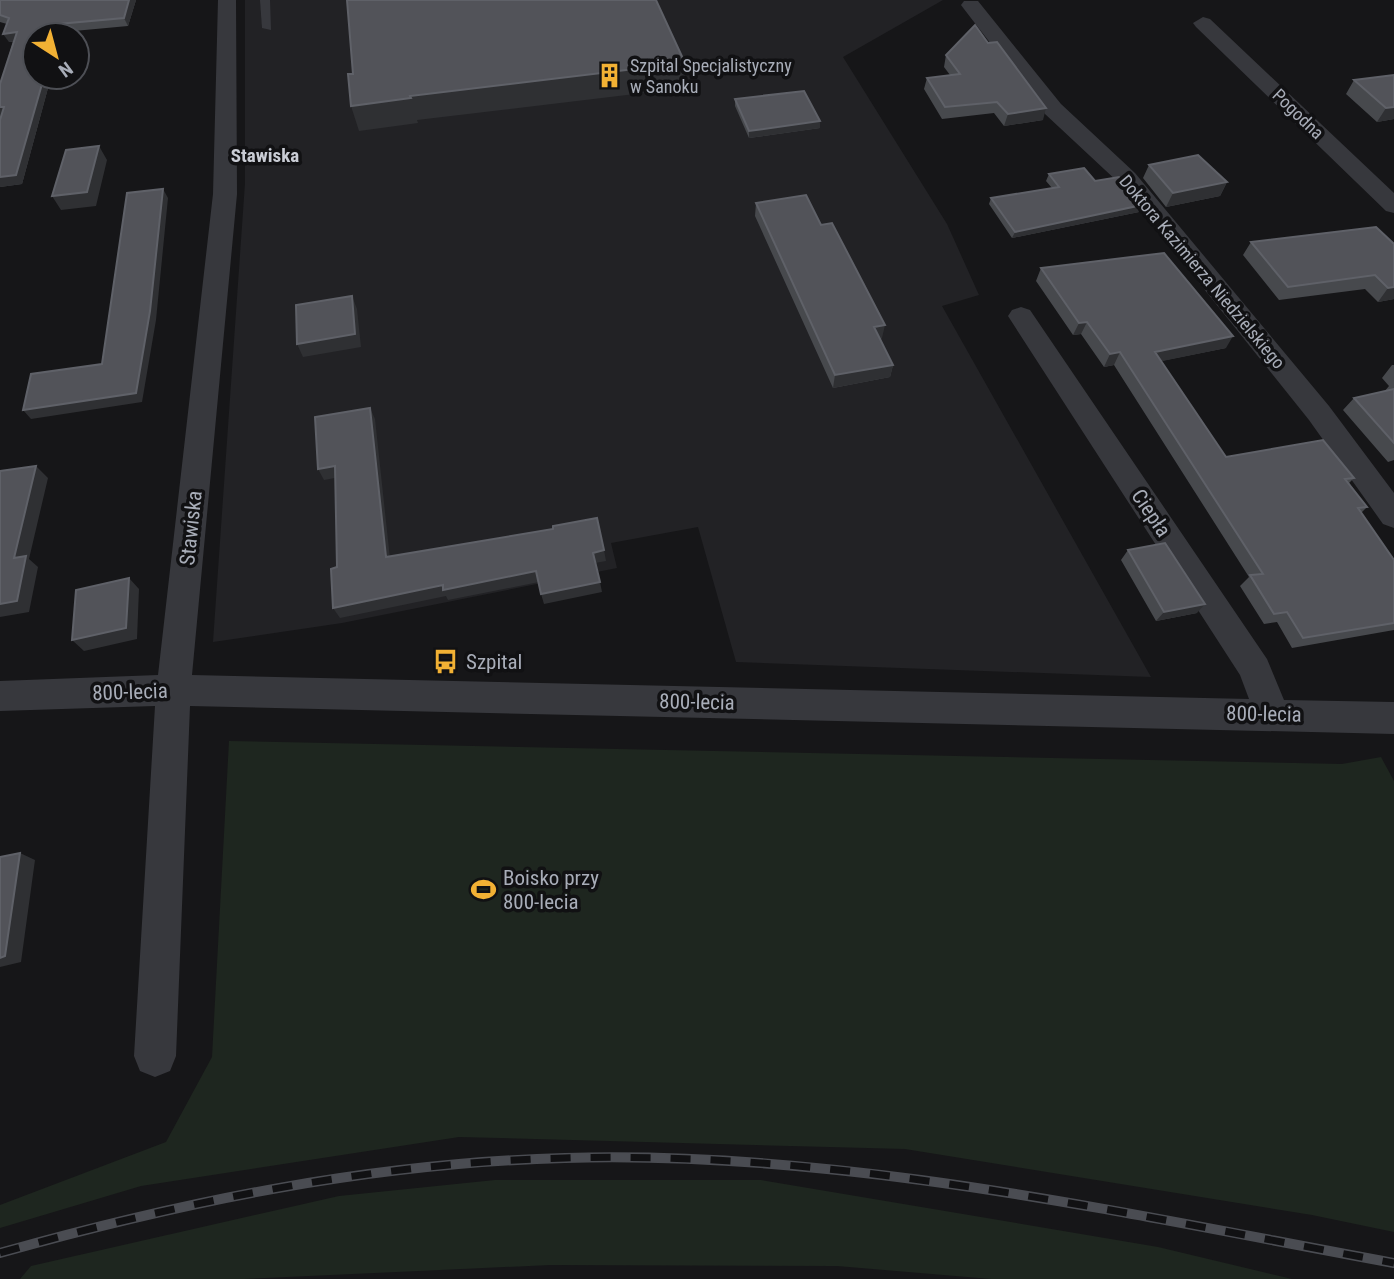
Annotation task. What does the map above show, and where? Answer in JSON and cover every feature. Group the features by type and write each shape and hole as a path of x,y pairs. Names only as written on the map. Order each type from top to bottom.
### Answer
{"street":[{"name":"Stawiska","path":"155,1056 173,690 225,194 227,0"},
{"name":"Doktora Kazimierza Niedzielskiego","path":"971,5 1053,109 1135,189 1319,413 1394,516"},
{"name":"Pogodna","path":"1203,23 1394,206"},
{"name":"Ciepła","path":"1021,316 1255,669 1272,714"},
{"name":"800-lecia","path":"0,696 173,690 1394,718"}],"lane":[{"path":"265,0 267,28"}],"shaded area":[{"path":"245,0 943,0 843,57 947,224 979,295 942,306 1151,677 736,662 698,527 611,543 617,568 342,623 213,642 245,183"},
{"path":"229,741 1342,764 1381,757 1394,781 1394,1232 1312,1215 905,1149 459,1137 141,1186 0,1228 0,1205 166,1142 212,1057"},
{"path":"495,1180 761,1180 1158,1247 1292,1279 991,1279 837,1266 550,1265 244,1279 20,1279 31,1266 339,1196"}],"building":[{"path":"0,0 129,0 124,18 21,21 21,91 40,91 16,175 0,177 0,120 4,107 0,107 0,84 17,32 3,34 9,18 0,15"},
{"path":"347,0 656,0 685,63 410,96 411,98 351,106 348,74 353,74"},
{"path":"975,25 988,43 997,42 1046,108 1008,114 997,102 945,107 927,78 960,74 946,55"},
{"path":"1394,75 1394,107 1386,108 1354,80"},
{"path":"804,91 820,121 749,131 735,99"},
{"path":"99,146 87,192 52,196 66,150"},
{"path":"1198,155 1227,182 1173,193 1149,165"},
{"path":"1084,168 1095,181 1119,177 1142,205 1015,232 991,198 1059,187 1049,174"},
{"path":"163,189 150,311 136,393 23,410 31,374 102,364 127,193"},
{"path":"806,195 821,225 832,223 885,325 874,327 893,365 835,375 756,203"},
{"path":"1376,227 1394,244 1394,287 1388,288 1375,275 1288,287 1251,242"},
{"path":"1164,253 1233,336 1155,352 1226,457 1323,440 1354,478 1345,479 1367,507 1358,508 1394,560 1394,623 1303,638 1287,612 1274,614 1250,575 1263,574 1120,352 1110,354 1087,322 1079,323 1041,268"},
{"path":"352,296 355,334 297,344 296,305"},
{"path":"1394,389 1394,443 1354,398"},
{"path":"370,408 386,557 553,529 553,526 597,518 604,550 593,553 600,582 541,594 536,571 443,590 443,585 333,608 331,569 337,567 335,466 318,469 315,417"},
{"path":"36,466 14,558 26,556 17,601 0,604 0,471"},
{"path":"1165,543 1205,604 1164,612 1128,550"},
{"path":"129,578 126,628 72,640 76,590"},
{"path":"20,853 5,956 0,958 0,857"}],"railway":[{"path":"0,1253 209,1201 350,1177 493,1161 670,1158 774,1164 982,1189 1394,1263"}],"place":[{"name":"Szpital Specjalistyczny w Sanoku","path":"610,76"},
{"name":"Szpital","path":"446,662"},
{"name":"Boisko przy 800-lecia","path":"483,890"}],"district":[{"name":"Stawiska","path":"265,155"}]}
